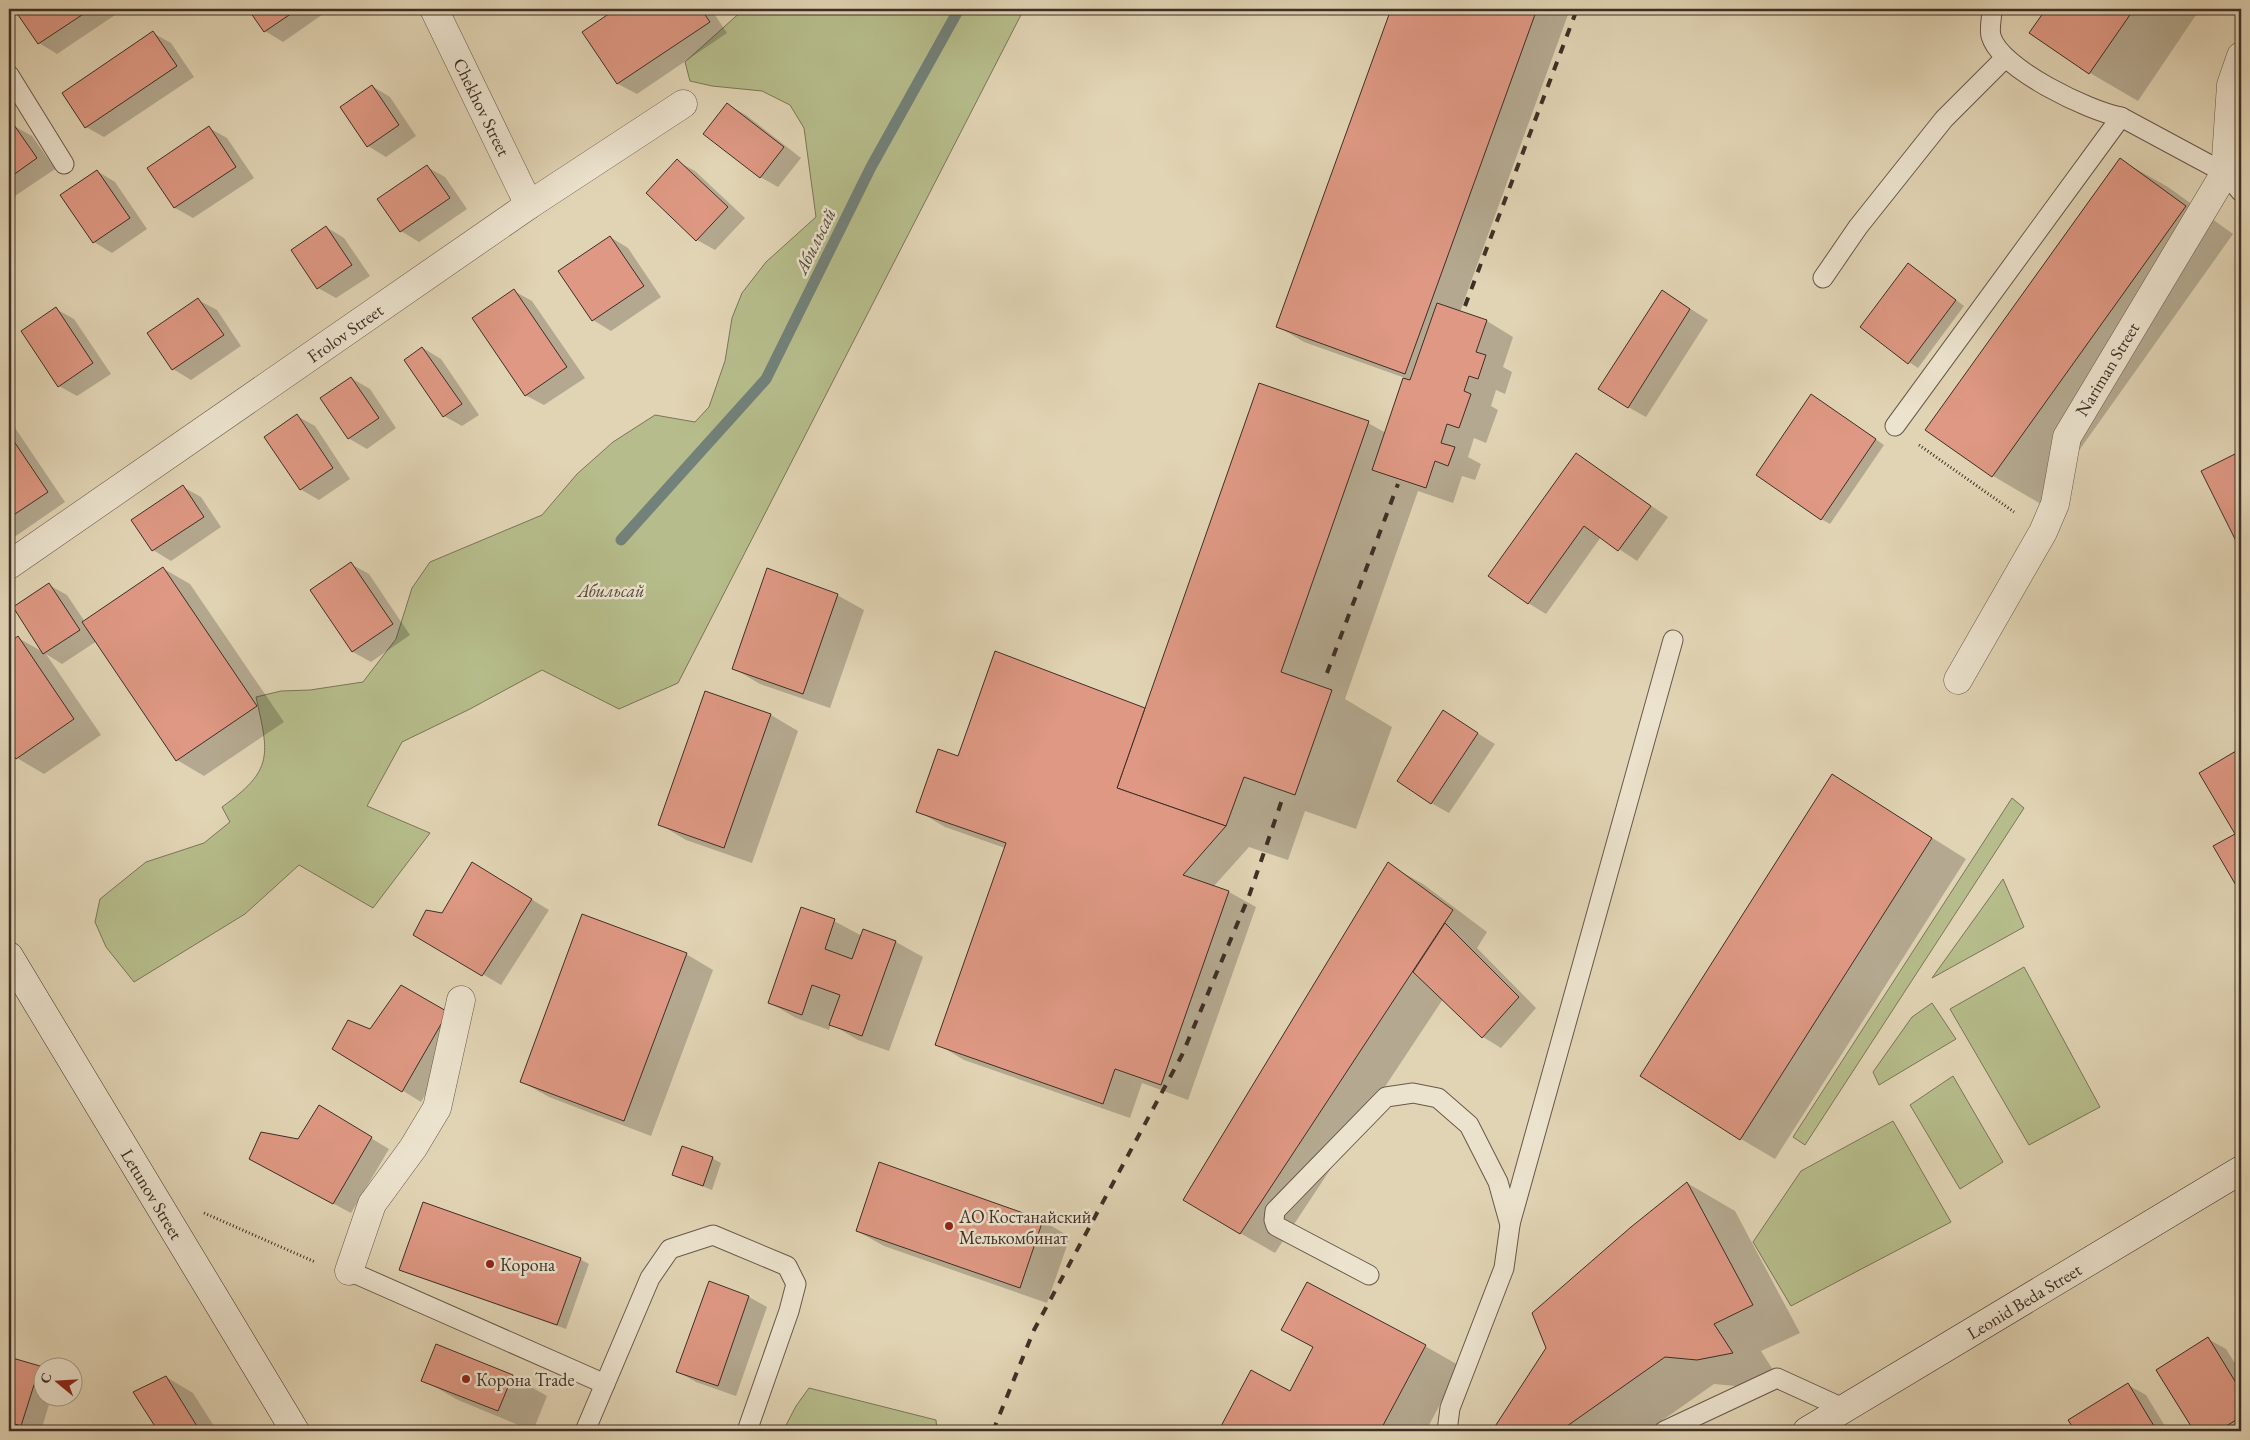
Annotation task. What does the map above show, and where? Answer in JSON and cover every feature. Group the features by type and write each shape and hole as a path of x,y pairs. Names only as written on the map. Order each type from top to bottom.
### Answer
{"street":[{"name":"Chekhov Street","path":"434,9 529,205"},
{"name":"Nariman Street","path":"1958,680 2043,532 2055,504 2067,437 2233,183 2231,85 2241,56"},
{"name":"Frolov Street","path":"9,566 529,205 683,104"},
{"name":"Letunov Street","path":"9,956 294,1431"},
{"path":"348,1271 372,1204 413,1148 437,1108 461,1000"},
{"name":"Leonid Beda Street","path":"1807,1431 2241,1170"}],"lane":[{"path":"1992,9 1991,36 2005,58 2047,86 2103,114 2121,117 2233,183"},
{"path":"1823,278 1858,227 1944,119 2005,58"},
{"path":"9,75 64,164"},
{"path":"1895,426 2121,117"},
{"path":"1447,1431 1450,1408 1504,1268 1510,1225 1673,640"},
{"path":"1369,1275 1276,1226 1274,1220 1275,1211 1386,1097 1413,1093 1438,1098 1469,1125 1498,1182 1510,1225"},
{"path":"585,1431 650,1278 670,1250 713,1235 787,1266 796,1284 789,1311 747,1431"},
{"path":"348,1271 605,1384"},
{"path":"1664,1431 1777,1378 1834,1404 1839,1412"}],"path":[{"path":"1895,426 1952,470 2043,532"},
{"path":"199,1211 316,1262 348,1271"}],"green space":[{"name":"Абильсай","path":"744,9 1024,9 678,683 619,709 542,670 470,709 402,742 367,806 430,833 373,908 299,865 245,914 134,982 106,947 95,922 100,899 146,862 204,843 230,822 222,807 251,782 259,771 263,760 265,748 256,697 281,691 310,690 363,682 396,639 412,588 430,562 542,515 577,474 613,442 655,415 695,422 709,407 725,361 732,318 742,293 766,262 816,217 804,128 790,105 762,91 712,86 690,81 685,62"},
{"path":"2012,798 2024,808 1805,1145 1793,1137"},
{"path":"2003,879 2024,927 1932,978"},
{"path":"2024,967 2100,1107 2029,1145 1950,1009"},
{"path":"1932,1003 1956,1039 1879,1085 1873,1072 1912,1017"},
{"path":"1953,1076 2003,1162 1960,1189 1910,1105"},
{"path":"1893,1121 1951,1222 1791,1306 1753,1242 1801,1171"},
{"path":"809,1388 936,1420 937,1431 783,1431 796,1406"}],"building":[{"path":"14,9 91,9 38,44"},
{"path":"248,9 298,9 264,32"},
{"path":"616,9 701,9 710,22 617,84 582,32"},
{"path":"1391,9 1537,9 1405,374 1276,327"},
{"path":"2046,9 2134,9 2089,74 2029,33"},
{"path":"153,31 177,66 85,128 62,93"},
{"path":"372,85 399,125 367,147 340,107"},
{"path":"727,103 784,147 760,178 703,134"},
{"path":"14,125 37,158 9,178 9,128"},
{"path":"209,126 236,167 174,208 147,168"},
{"path":"2120,158 2186,206 1992,477 1925,430"},
{"path":"677,159 728,207 696,241 646,193"},
{"path":"427,165 450,198 400,232 377,199"},
{"path":"97,170 130,218 93,243 60,195"},
{"path":"326,226 352,265 317,289 291,250"},
{"path":"610,236 644,286 592,321 558,271"},
{"path":"1908,263 1956,300 1908,364 1860,327"},
{"path":"514,289 567,367 525,396 472,318"},
{"path":"1662,290 1690,309 1628,408 1598,389"},
{"path":"198,298 224,335 172,370 147,333"},
{"path":"1437,303 1487,320 1476,352 1486,355 1478,379 1469,376 1464,391 1471,394 1459,428 1447,424 1441,443 1455,447 1448,466 1435,461 1426,488 1372,470 1403,378 1410,380"},
{"path":"56,307 93,363 58,387 21,331"},
{"path":"422,347 462,404 443,417 404,360"},
{"path":"351,377 379,418 348,439 320,398"},
{"path":"1259,383 1369,421 1281,672 1332,690 1295,795 1244,777 1226,826 1117,788"},
{"path":"1811,394 1876,439 1821,520 1756,475"},
{"path":"297,414 333,468 300,490 264,437"},
{"path":"9,434 48,492 9,518"},
{"path":"2241,451 2241,551 2201,471"},
{"path":"1576,453 1651,506 1618,551 1584,526 1528,604 1488,576"},
{"path":"183,485 204,517 152,551 131,520"},
{"path":"351,562 393,624 352,652 310,590"},
{"path":"163,567 257,706 176,761 82,622"},
{"path":"767,568 838,594 803,694 732,669"},
{"path":"49,583 80,630 43,654 13,607"},
{"path":"18,636 74,719 16,759 9,749 9,643"},
{"path":"995,651 1145,708 1117,788 1226,826 1183,875 1229,891 1161,1085 1115,1069 1103,1104 935,1045 1006,843 916,812 938,749 958,756"},
{"path":"705,691 771,714 724,848 658,825"},
{"path":"1443,710 1478,733 1431,804 1397,781"},
{"path":"2241,748 2241,894 2213,846 2235,834 2199,773"},
{"path":"1832,774 1932,838 1740,1140 1640,1076"},
{"path":"472,862 532,899 482,976 413,935 426,910 442,913"},
{"path":"1388,862 1453,910 1240,1234 1183,1200"},
{"path":"801,907 835,919 825,949 852,959 863,929 896,941 862,1036 829,1025 840,995 812,985 802,1015 768,1003"},
{"path":"582,914 687,953 624,1121 520,1082"},
{"path":"1445,923 1519,997 1482,1038 1413,972"},
{"path":"401,985 448,1012 402,1092 332,1049 348,1020 370,1029"},
{"path":"319,1105 372,1137 333,1204 249,1159 261,1132 298,1139"},
{"path":"682,1146 713,1157 703,1186 672,1175"},
{"name":"АО Костанайский Мелькомбинат","path":"879,1162 1043,1220 1020,1288 856,1231"},
{"path":"1687,1182 1753,1305 1714,1324 1733,1353 1697,1360 1665,1357 1560,1431 1492,1431 1546,1348 1532,1313 1631,1227"},
{"name":"Корона","path":"423,1202 581,1258 557,1325 399,1270"},
{"path":"709,1281 749,1296 718,1386 676,1372"},
{"path":"1307,1282 1426,1345 1380,1431 1227,1431 1220,1428 1251,1370 1290,1391 1313,1347 1281,1330"},
{"path":"2208,1337 2241,1391 2241,1417 2218,1431 2194,1431 2156,1370"},
{"name":"Корона Trade","path":"436,1344 513,1375 498,1411 421,1381"},
{"path":"9,1357 32,1364 32,1391 21,1426 9,1422"},
{"path":"166,1376 200,1431 158,1431 133,1392"},
{"path":"2128,1383 2157,1431 2075,1431 2068,1420"}],"waterway":[{"name":"Абильсай","path":"621,540 766,379 871,167 959,9"}],"railway":[{"path":"1465,306 1577,9"},
{"path":"1327,673 1398,484"},
{"path":"993,1431 1034,1330 1182,1055 1249,896 1283,797"}],"place":[{"name":"АО Костанайский Мелькомбинат","path":"949,1226"},
{"name":"Корона","path":"490,1264"},
{"name":"Корона Trade","path":"466,1379"}]}
